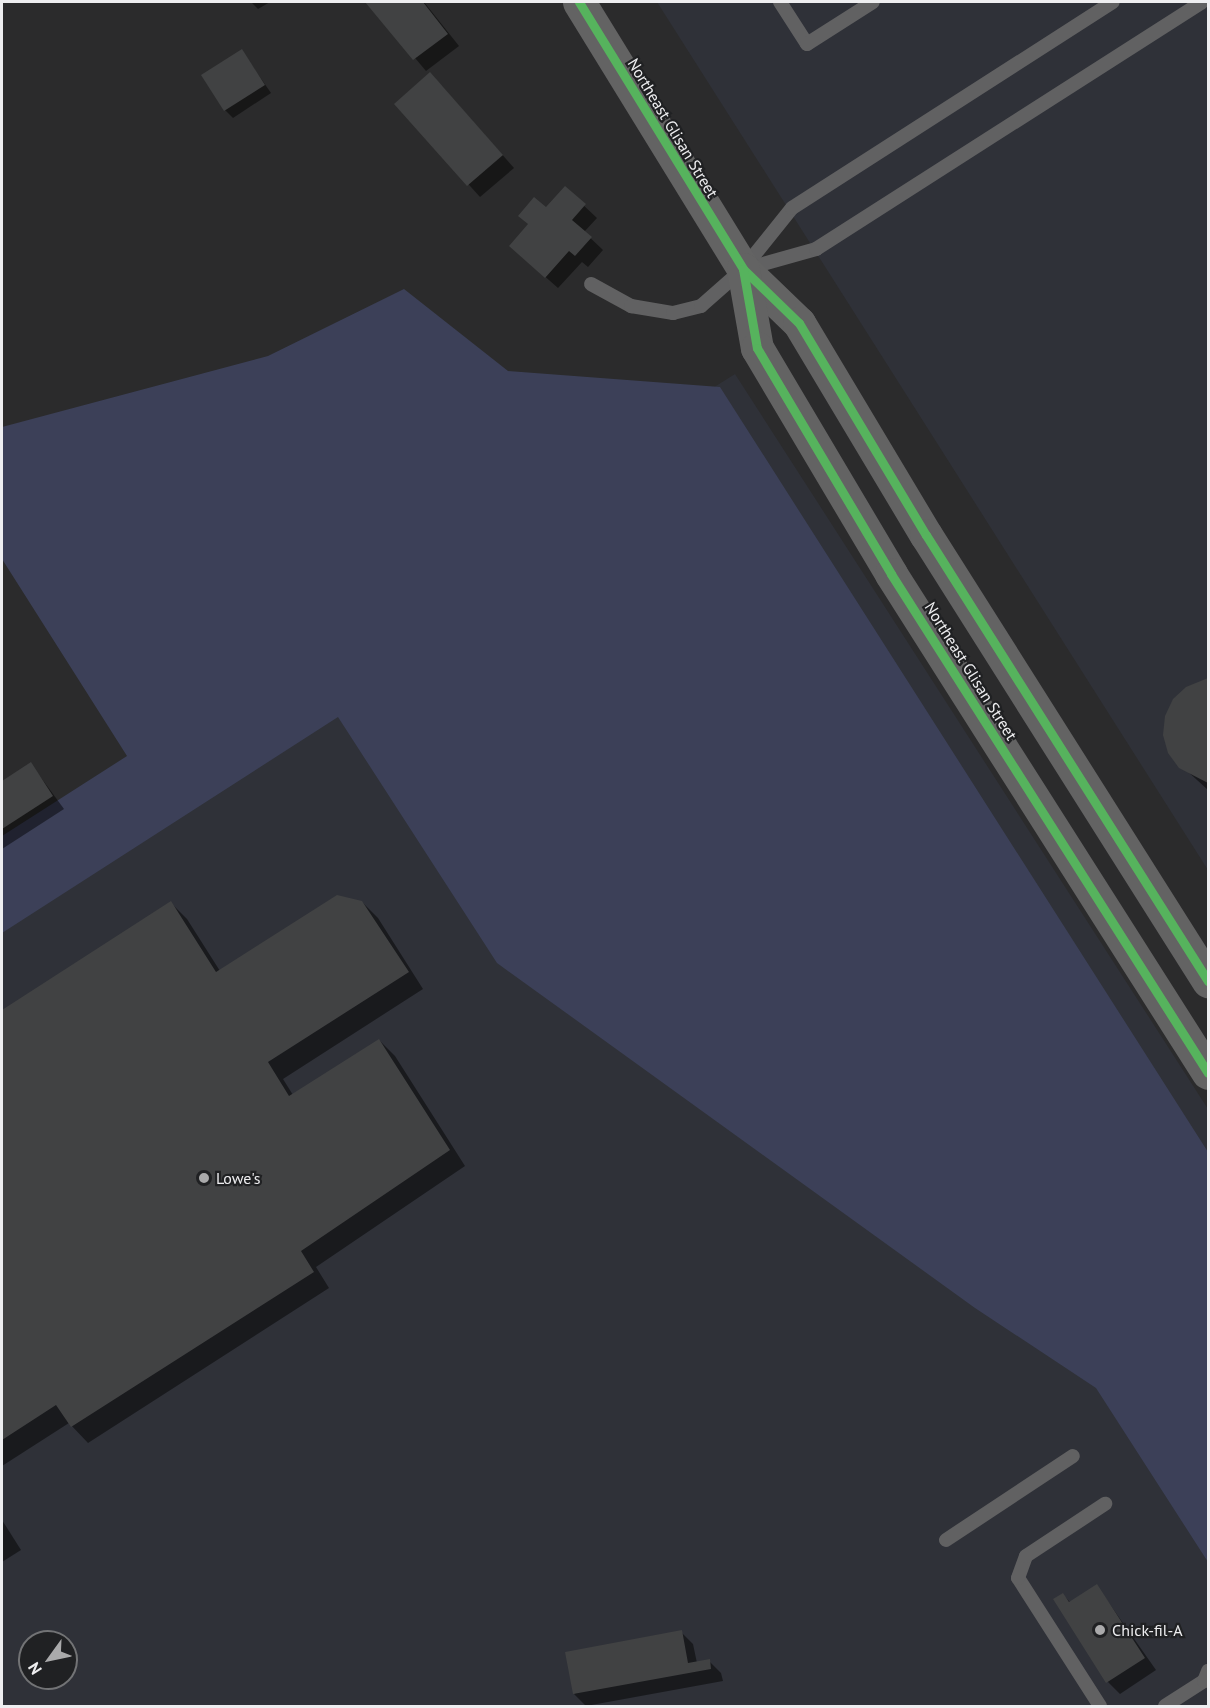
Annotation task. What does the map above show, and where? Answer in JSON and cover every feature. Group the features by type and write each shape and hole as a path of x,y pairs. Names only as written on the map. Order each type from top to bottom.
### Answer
{"main road":[{"name":"Northeast Glisan Street","path":"579,2 744,270 799,323 926,535 1209,981"},
{"name":"Northeast Glisan Street","path":"744,270 757,348 891,574 1209,1072"}],"lane":[{"path":"780,2 807,44 873,2"},
{"path":"591,284 631,306 673,313 701,306 744,270 792,208 1113,2"},
{"path":"744,270 816,249 1202,2"},
{"path":"946,1540 1073,1456"},
{"path":"1100,1707 1018,1578 1026,1556 1105,1504"},
{"path":"1165,1707 1204,1681 1207,1666"}],"shaded area":[{"path":"657,2 1208,2 1208,870 751,150"},
{"path":"404,289 508,371 720,387 1208,1152 1208,1562 1096,1388 975,1308 497,963 338,717 2,933 2,836 127,756 2,559 2,427 268,356"},
{"path":"735,374 1208,1109 1208,1706 2,1706 2,836"}],"building":[{"path":"365,2 423,2 448,34 413,60"},
{"path":"242,49 265,85 224,111 201,75"},
{"path":"430,72 503,155 467,186 394,104"},
{"path":"565,186 586,204 572,220 592,237 575,256 569,251 545,278 509,246 528,224 518,216 534,197 546,207"},
{"path":"1208,678 1208,783 1179,768 1168,753 1163,735 1165,716 1173,699 1186,687"},
{"path":"31,762 53,796 2,829 2,781"},
{"name":"Lowe's","path":"337,895 362,901 409,972 268,1062 289,1096 379,1039 450,1150 301,1251 314,1272 71,1427 56,1405 2,1440 2,1010 171,901 216,972"},
{"name":"Chick-fil-A","path":"1097,1584 1145,1658 1106,1683 1053,1599 1063,1593 1069,1602"},
{"path":"682,1630 688,1663 710,1659 711,1669 573,1694 565,1652"}],"cycle path":[{"path":"579,2 743,269 799,323 926,535 1208,981"},
{"path":"743,269 757,348 891,574 1208,1073"}],"place":[{"name":"Lowe's","path":"204,1178"},
{"name":"Chick-fil-A","path":"1100,1630"}]}
